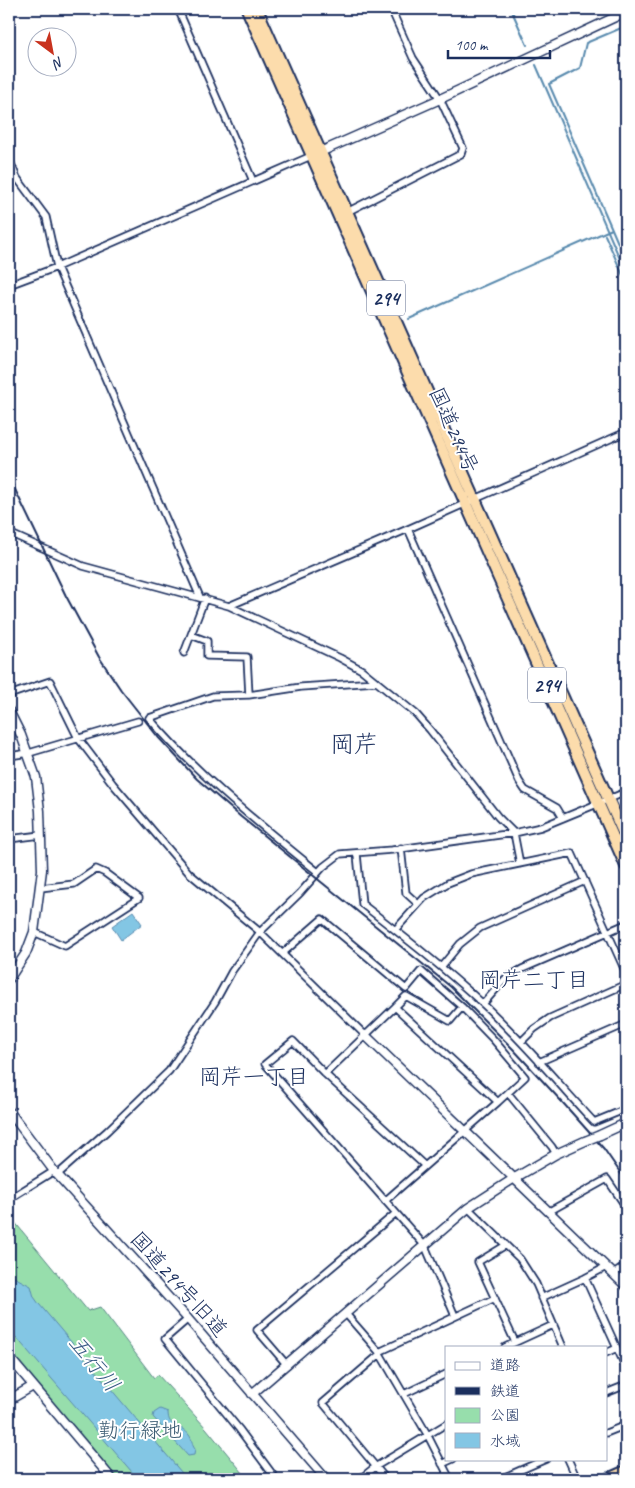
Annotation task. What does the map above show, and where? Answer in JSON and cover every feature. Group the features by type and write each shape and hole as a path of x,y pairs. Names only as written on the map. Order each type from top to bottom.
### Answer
{"highway":[{"name":"国道294号","path":"247,9 316,154 470,500 626,838"},
{"name":"国道294号","path":"257,9 316,154 347,212 626,866"},
{"path":"608,1479 626,1472"}],"street":[{"path":"178,9 253,181"},
{"path":"347,212 461,154 463,148 440,99 413,58 391,9"},
{"path":"9,285 57,267 316,154 440,99 626,12"},
{"path":"9,159 17,178 46,217 57,267 202,597 184,652"},
{"path":"229,606 626,432"},
{"path":"408,529 518,781 525,790 557,808 563,818"},
{"path":"9,533 83,566 202,597 229,606 362,670 416,714 498,817 514,833 520,864"},
{"path":"191,635 207,641 207,656 247,657 249,695"},
{"path":"9,695 50,681 78,738 113,784 189,873 283,953 513,1179 626,1286"},
{"path":"318,872 247,815 172,744 149,718 213,696 249,695 301,687 376,682"},
{"path":"9,711 29,753 36,777 40,811 42,870 34,932 26,953 9,979"},
{"path":"9,756 29,753 138,721"},
{"path":"9,1199 55,1173 113,1125 169,1071 216,1002 232,971 260,932 300,893 318,872 340,854 357,854 514,833 541,827 626,792"},
{"path":"9,839 41,835"},
{"path":"401,848 406,893 418,904"},
{"path":"395,930 418,904 434,892 460,878 572,853 626,973"},
{"path":"357,854 362,904 441,966 483,1004 521,1042 594,1122 626,1109"},
{"path":"34,932 65,946 139,898 105,873 96,869 74,884 40,888"},
{"path":"441,966 460,944 480,928 585,881"},
{"path":"283,953 322,919 406,989"},
{"path":"483,1004 496,988 514,974 626,924"},
{"path":"325,1074 365,1034 395,1008 406,996 406,989 421,972 462,1007 493,1038 525,1077 386,1201"},
{"path":"521,1042 534,1029 550,1018 626,984"},
{"path":"406,996 450,1021 462,1007"},
{"path":"395,1008 498,1102"},
{"path":"539,1062 626,1024"},
{"path":"425,1166 325,1074 293,1041 265,1064 425,1246 455,1316"},
{"path":"508,1093 556,1154"},
{"name":"国道294号旧道","path":"9,1112 55,1173 188,1319 326,1479"},
{"path":"252,1394 468,1208 556,1154 626,1123"},
{"path":"548,1212 607,1179 626,1207"},
{"path":"468,1208 520,1259 536,1284 562,1346"},
{"path":"287,1365 257,1330 396,1213"},
{"path":"506,1245 478,1262 515,1342"},
{"path":"614,1274 626,1264"},
{"path":"541,1298 606,1266"},
{"path":"585,1278 626,1368"},
{"path":"386,1479 323,1403 379,1353 495,1298"},
{"path":"346,1314 379,1353 427,1434 450,1479"},
{"path":"188,1319 165,1339 239,1429 276,1479"},
{"path":"507,1346 553,1325"},
{"path":"608,1352 617,1348"},
{"path":"9,1357 112,1479"},
{"path":"404,1394 445,1374"},
{"path":"608,1392 626,1385"},
{"path":"9,1400 33,1386"},
{"path":"360,1479 375,1466 445,1425"},
{"path":"608,1433 626,1425"},
{"path":"442,1464 451,1460"},
{"path":"500,1479 544,1460"},
{"path":"568,1460 577,1479"}],"green space":[{"name":"勤行緑地","path":"9,1219 13,1220 88,1311 100,1307 154,1378 158,1375 206,1428 248,1479 117,1479 9,1351"}],"water":[{"path":"133,911 142,924 121,940 112,926"},
{"path":"9,1273 31,1286 34,1297 39,1304 187,1479 138,1479 9,1329"},
{"path":"160,1409 168,1412 170,1422 183,1429 189,1435 195,1449 194,1455 188,1456 153,1417 154,1413"}],"waterway":[{"path":"511,9 527,45"},
{"path":"409,319 612,229 549,84 580,68 586,43 626,26"},
{"path":"536,65 626,273"},
{"path":"612,229 626,262"},
{"path":"605,235 626,282"},
{"path":"618,791 626,787"}],"railway":[{"path":"9,477 66,596 99,657 121,690 158,737 197,779 241,817 451,987 513,1049 563,1103 604,1149 626,1181"}],"district":[{"name":"岡芹","path":"354,744"},
{"name":"岡芹二丁目","path":"534,979"},
{"name":"岡芹一丁目","path":"254,1076"}],"water label":[{"name":"五行川","path":"95,1363"}]}
